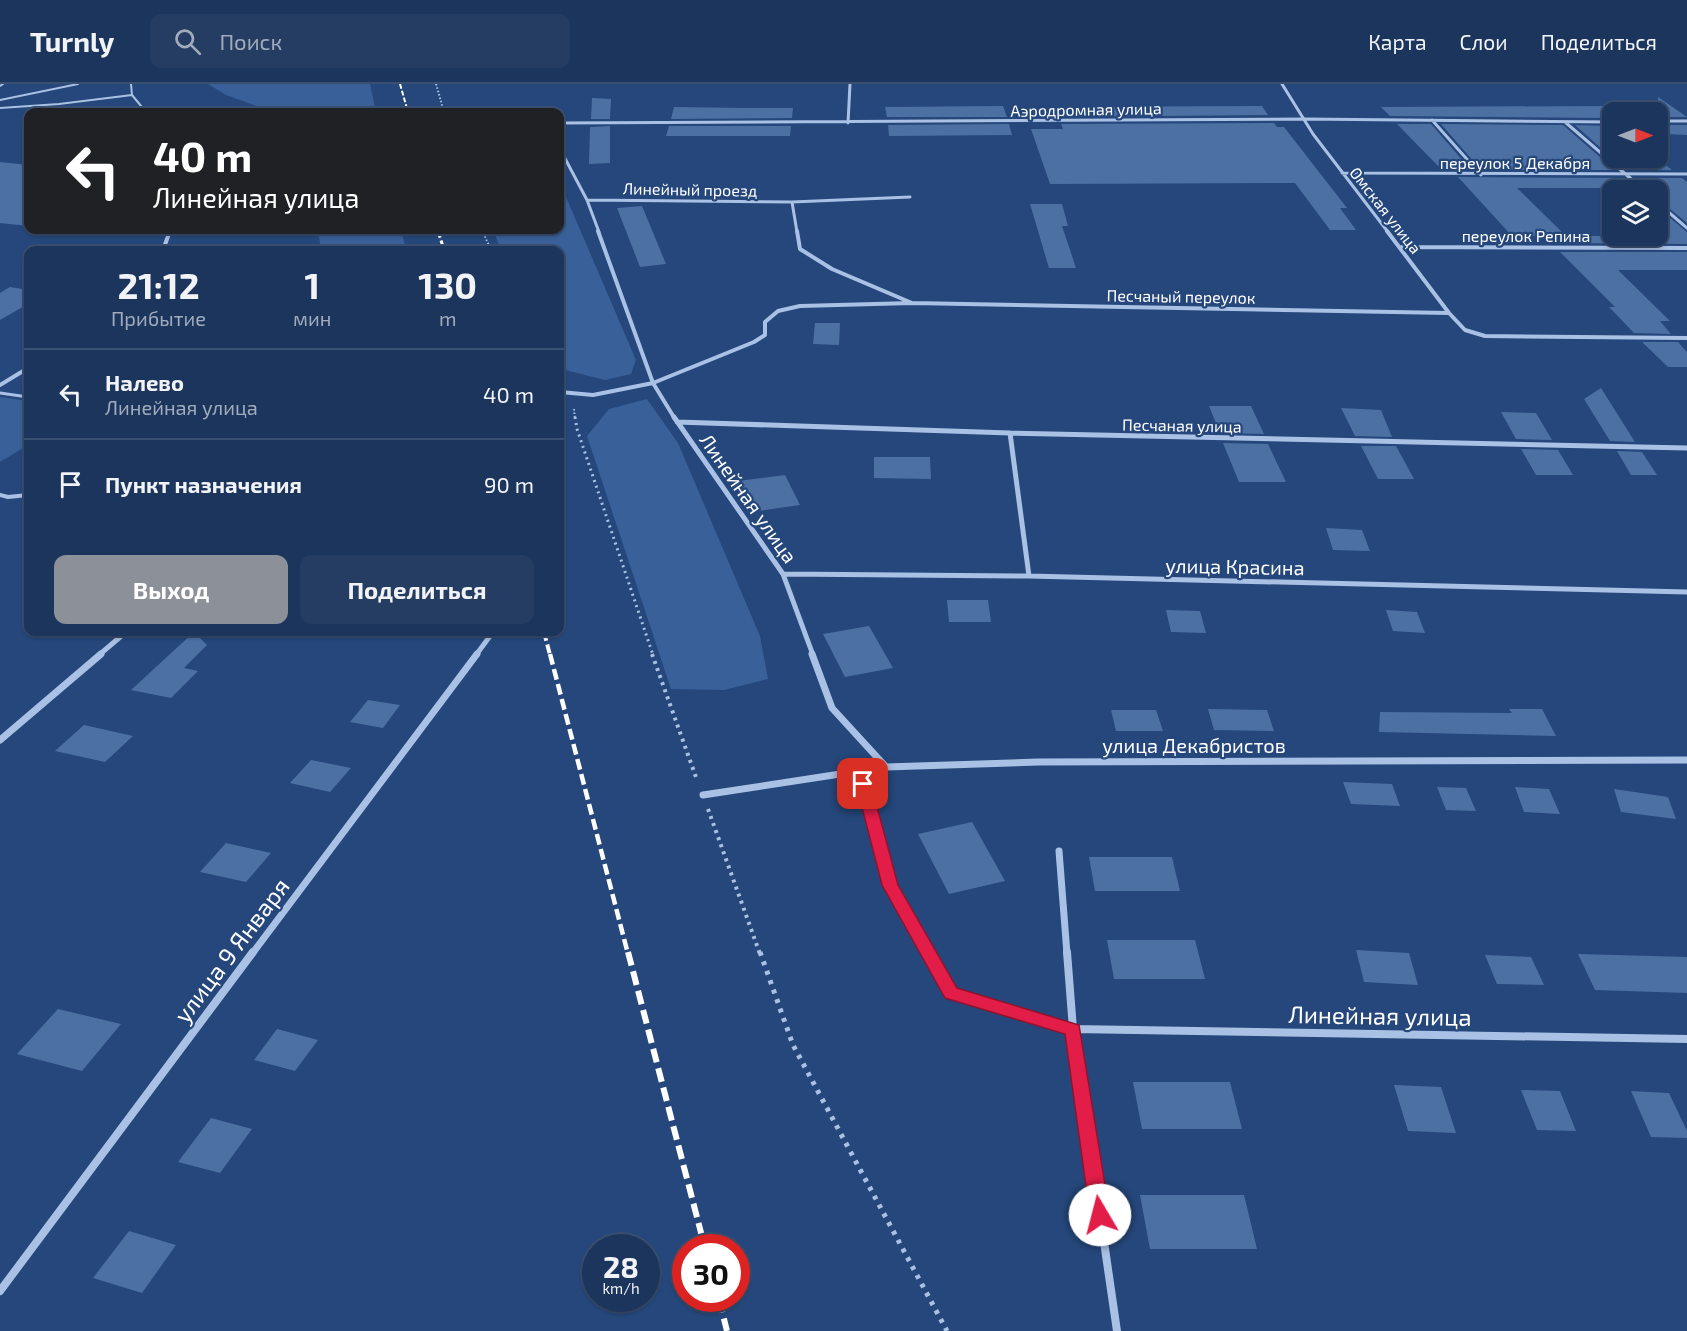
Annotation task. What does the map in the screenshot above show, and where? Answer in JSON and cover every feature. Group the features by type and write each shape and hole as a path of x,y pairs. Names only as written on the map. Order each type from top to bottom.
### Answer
{"street":[{"path":"848,123 850,84"},
{"name":"Омская улица","path":"1282,84 1312,134 1449,313 1466,330 1485,336 1687,338"},
{"name":"Аэродромная улица","path":"564,123 1305,119 1602,122"},
{"path":"1432,120 1481,175"},
{"path":"1668,121 1687,121"},
{"path":"1564,122 1632,180"},
{"name":"Линейная улица","path":"564,157 587,200 653,383 677,422 783,574 832,708 886,767 863,784 890,885 951,993 1073,1029 1687,1039"},
{"name":"переулок 5 Декабря","path":"1342,173 1687,174"},
{"name":"Линейный проезд","path":"587,200 792,202 910,197"},
{"path":"792,202 800,249 832,269 912,303"},
{"path":"1668,212 1687,228"},
{"name":"переулок Репина","path":"1400,247 1687,248"},
{"path":"564,392 593,395 653,383 754,342 765,335 765,322 778,311 800,306 912,303"},
{"name":"Песчаный переулок","path":"912,303 1449,313"},
{"path":"0,386 24,371"},
{"name":"Песчаная улица","path":"677,422 1010,434 1687,448"},
{"path":"1010,434 1029,576"},
{"name":"улица Красина","path":"783,574 1029,576 1687,592"},
{"path":"0,740 121,636"},
{"name":"улица 9 Января","path":"0,1291 490,636"},
{"name":"улица Декабристов","path":"703,795 886,767 1038,762 1687,760"},
{"path":"1059,851 1073,1029 1117,1331"}],"lane":[{"path":"0,100 78,84"},
{"path":"132,84 132,95 143,108"},
{"path":"0,108 59,104 132,95"},
{"path":"0,393 24,396"},
{"path":"0,495 8,497 24,495"}],"path":[{"path":"436,84 443,108"},
{"path":"573,402 581,440 674,718 793,1045 947,1331"}],"shaded area":[{"path":"208,84 370,84 375,108 262,108 226,95"},
{"path":"564,192 636,360 631,374 605,380 564,369 564,246 499,246 495,234 564,234"},
{"path":"319,234 402,234 405,246 320,246"},
{"path":"0,397 24,400 24,447 0,462"},
{"path":"647,399 678,443 760,636 768,679 724,690 671,689 587,436 609,409"}],"building":[{"path":"592,98 611,99 610,119 591,119"},
{"path":"1668,104 1687,117 1668,117"},
{"path":"1003,106 1007,117 887,117 885,107"},
{"path":"1262,106 1268,115 1059,117 1056,107"},
{"path":"1602,106 1602,118 1390,116 1381,107"},
{"path":"674,107 793,108 792,118 671,119"},
{"path":"1274,123 1277,127 1284,127 1347,208 1340,208 1356,230 1330,230 1295,183 1050,184 1031,129 1063,129 1061,124"},
{"path":"1009,124 1012,135 889,136 888,125"},
{"path":"1397,124 1431,124 1471,170 1451,170 1448,166 1438,166"},
{"path":"1441,124 1563,125 1602,159 1602,168 1615,170 1481,170"},
{"path":"1575,125 1602,126 1602,149"},
{"path":"1668,125 1687,125 1687,135 1668,134"},
{"path":"610,126 610,163 589,164 590,127"},
{"path":"669,126 791,126 790,136 666,136"},
{"path":"0,162 24,165 24,226 0,223"},
{"path":"1668,167 1672,170 1627,170 1625,168"},
{"path":"1458,177 1624,178 1626,180 1602,180 1602,188 1517,188 1566,236 1602,236 1602,243 1551,243 1544,236 1512,236"},
{"path":"1635,178 1682,178 1687,182 1687,223 1668,207 1668,180 1637,180"},
{"path":"1030,204 1062,204 1068,226 1062,226 1076,268 1049,268"},
{"path":"642,206 666,264 640,267 617,208"},
{"path":"1668,216 1687,232 1687,244 1668,244"},
{"path":"1560,252 1687,252 1687,270 1618,270 1670,321 1660,321 1671,334 1634,333 1609,307 1615,307"},
{"path":"10,287 24,289 24,306 0,320 0,293"},
{"path":"815,323 840,323 839,345 813,344"},
{"path":"1642,342 1678,342 1687,352 1687,367 1668,367"},
{"path":"1601,388 1635,442 1610,441 1584,399"},
{"path":"1209,406 1251,406 1264,434 1220,433"},
{"path":"1341,408 1381,410 1392,437 1355,436"},
{"path":"1501,412 1536,413 1552,440 1516,439"},
{"path":"1223,443 1268,444 1286,482 1239,482"},
{"path":"1361,446 1396,446 1414,479 1378,479"},
{"path":"1521,449 1558,450 1573,475 1536,475"},
{"path":"1617,451 1642,452 1657,475 1631,475"},
{"path":"874,457 930,457 931,479 874,478"},
{"path":"785,475 800,505 751,512 738,481"},
{"path":"1326,528 1362,530 1370,551 1333,550"},
{"path":"947,600 988,600 991,622 949,622"},
{"path":"1166,610 1200,611 1206,633 1171,632"},
{"path":"1386,610 1417,612 1425,633 1393,631"},
{"path":"869,626 893,668 845,677 823,634"},
{"path":"190,636 198,636 207,645 184,668 198,671 171,698 131,690"},
{"path":"368,700 400,705 383,728 350,722"},
{"path":"1208,709 1267,710 1274,731 1214,730"},
{"path":"1509,709 1542,709 1556,736 1379,732 1380,712 1512,713"},
{"path":"1111,710 1156,710 1163,731 1116,731"},
{"path":"84,725 133,736 105,762 55,751"},
{"path":"311,760 351,768 330,792 290,783"},
{"path":"1343,782 1392,784 1400,806 1351,804"},
{"path":"1437,787 1466,788 1476,811 1446,810"},
{"path":"1515,787 1549,789 1560,814 1524,812"},
{"path":"1614,789 1668,797 1676,819 1621,812"},
{"path":"972,822 1005,881 949,894 918,834"},
{"path":"226,843 271,853 246,882 200,872"},
{"path":"1089,857 1172,857 1180,891 1095,891"},
{"path":"1107,940 1195,940 1205,979 1114,979"},
{"path":"1356,950 1409,953 1418,985 1364,982"},
{"path":"1578,954 1687,957 1687,993 1595,990"},
{"path":"1485,955 1531,957 1544,985 1497,984"},
{"path":"58,1009 121,1024 82,1071 17,1054"},
{"path":"277,1029 318,1040 295,1071 254,1060"},
{"path":"1133,1082 1230,1082 1242,1129 1142,1129"},
{"path":"1394,1085 1441,1087 1456,1133 1408,1131"},
{"path":"1521,1090 1560,1091 1576,1131 1537,1130"},
{"path":"1631,1091 1669,1093 1687,1131 1687,1138 1651,1137"},
{"path":"211,1118 252,1129 220,1173 178,1162"},
{"path":"1140,1195 1244,1195 1257,1249 1150,1249"},
{"path":"129,1231 176,1245 142,1293 93,1278"}],"railway":[{"path":"400,84 407,108"},
{"path":"439,234 443,246"},
{"path":"545,636 550,655"},
{"path":"550,654 628,954"},
{"path":"628,952 701,1234"},
{"path":"722,1312 727,1331"}],"route":[{"path":"863,784 890,885 951,993 1073,1029 1100,1215"}]}
